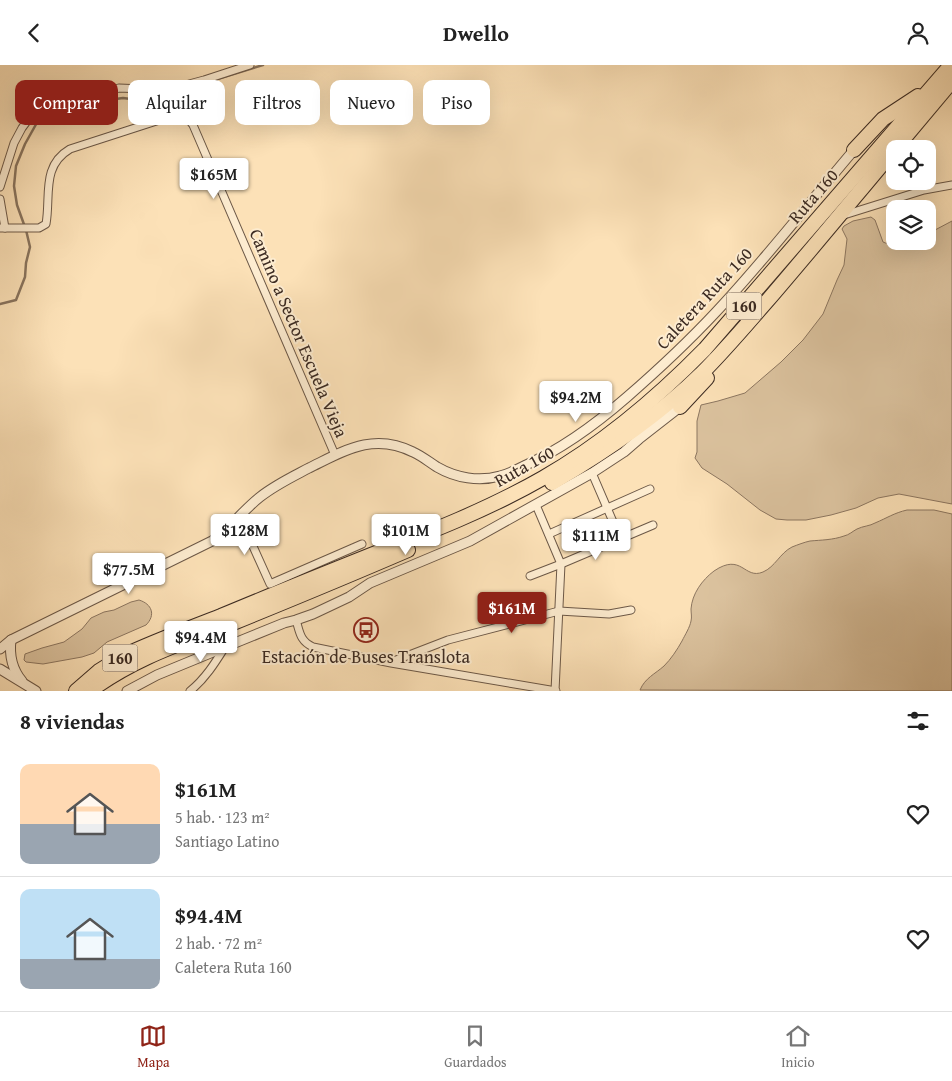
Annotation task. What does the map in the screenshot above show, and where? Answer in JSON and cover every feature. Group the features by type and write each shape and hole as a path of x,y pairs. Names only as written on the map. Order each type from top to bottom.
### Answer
{"highway":[{"name":"Ruta 160","path":"76,691 99,671 123,656 432,531 520,491 594,445 640,410 705,349 951,65"},
{"name":"Ruta 160","path":"903,140 952,81"},
{"path":"854,150 883,119 935,84"},
{"name":"Ruta 160","path":"90,691 118,672 149,656 356,572 460,527 533,494 586,463 636,428 694,380 733,340 886,160"},
{"path":"680,407 705,381 733,340"}],"street":[{"path":"222,74 229,65"},
{"path":"0,187 14,143 36,109 47,106 71,105 119,88 166,89 250,65"},
{"name":"Camino a Sector Escuela Vieja","path":"3,228 39,228 46,224 49,180 52,168 58,158 66,151 172,116 180,115 187,118 193,125 335,455"},
{"name":"Caletera Ruta 160","path":"0,649 11,640 202,546 221,535 252,504 272,488 344,451 361,445 389,444 414,452 453,475 482,479 502,476 564,446 607,415 647,380 694,334 752,271 854,150"},
{"path":"838,217 912,194 952,185"},
{"path":"0,199 3,228"},
{"path":"127,691 158,675 284,623 314,615 370,583 470,541 592,473 624,452 680,407"},
{"path":"592,473 620,538"},
{"path":"549,534 650,489"},
{"path":"296,620 304,642 318,648 391,663 556,691 561,564 536,505"},
{"path":"238,519 247,533 270,584 362,544"},
{"path":"530,576 653,525"},
{"path":"391,663 448,640 558,611 609,614 632,610"},
{"path":"11,640 12,664 22,681"},
{"path":"190,691 212,668 225,647"},
{"path":"0,669 36,691"},
{"path":"0,676 22,681"}],"shaded area":[{"path":"871,217 875,220 883,242 886,243 886,250 936,250 936,229 952,221 952,504 899,494 878,498 856,508 831,515 806,520 776,519 760,510 727,484 702,468 695,458 697,452 697,421 701,405 745,393 803,340 823,314 844,265 847,239 842,229 853,221"},
{"path":"907,510 934,510 952,514 952,691 640,690 647,679 667,663 678,648 690,623 692,603 696,593 705,579 714,571 731,564 737,565 751,573 763,572 792,547 810,541 846,535 859,528"},
{"path":"139,600 147,604 151,610 151,617 146,625 107,642 94,653 43,664 26,662 24,660 25,654 64,642 82,629 91,618"}],"waterway":[{"path":"0,304 16,300 25,277 30,247 17,205 14,186 16,166 25,144 39,119 47,114 89,110 108,100 123,98 139,100 173,95 263,65"}],"place":[{"name":"Estación de Buses Translota","path":"366,630"}]}
